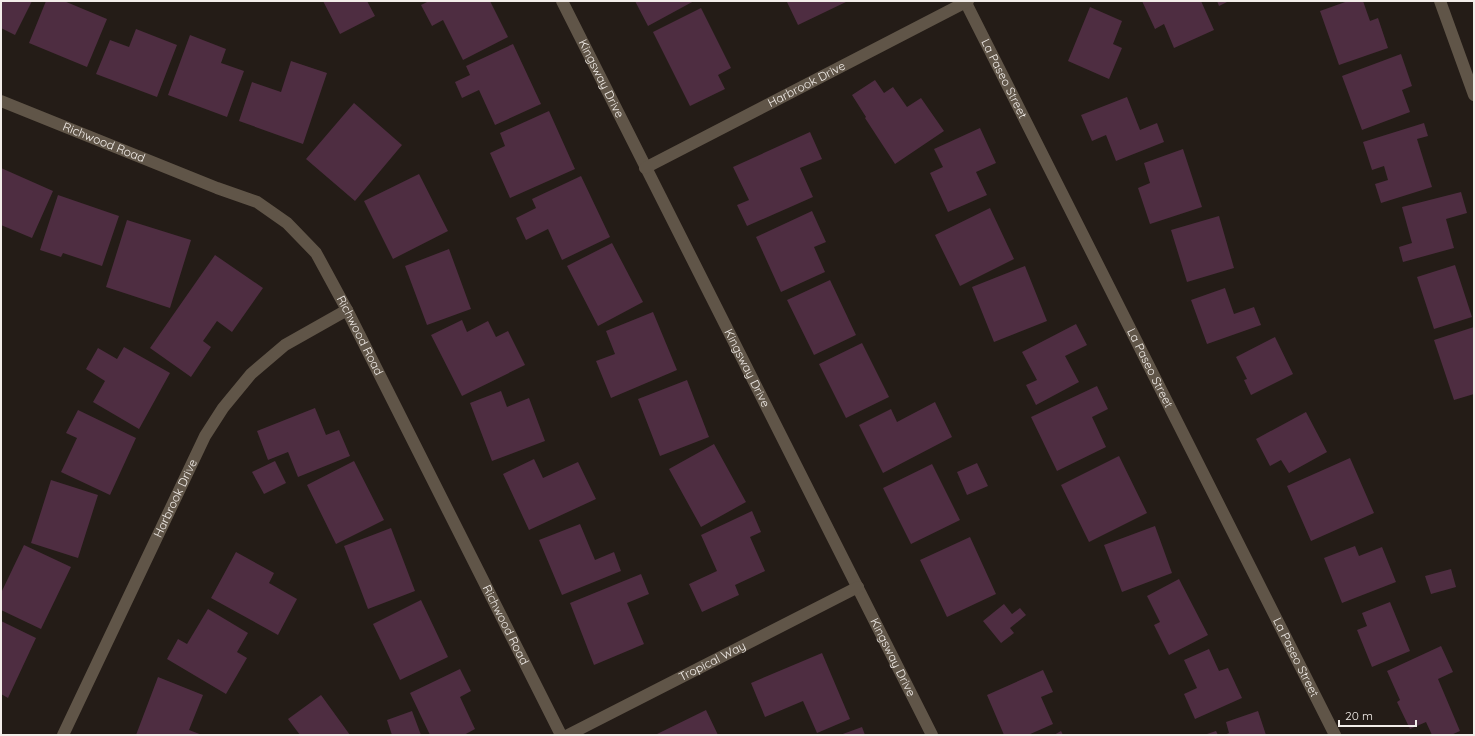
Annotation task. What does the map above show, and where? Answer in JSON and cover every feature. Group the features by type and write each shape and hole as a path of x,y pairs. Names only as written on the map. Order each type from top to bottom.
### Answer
{"street":[{"name":"Kingsway Drive","path":"562,1 932,735"},
{"name":"Harbrook Drive","path":"645,168 966,1"},
{"name":"La Paseo Street","path":"966,1 1335,735"},
{"path":"1440,1 1474,95"},
{"name":"Richwood Road","path":"1,100 217,188 257,202 287,223 316,253 347,310 561,735"},
{"name":"Harbrook Drive","path":"63,735 205,436 223,408 251,374 284,345 347,310"},
{"name":"Tropical Way","path":"568,735 858,587"}],"building":[{"path":"1,1 32,1 15,35 1,28"},
{"path":"46,1 64,1 107,19 87,67 29,43"},
{"path":"323,1 367,1 375,16 340,34"},
{"path":"429,1 490,1 508,37 463,60 443,20 432,26 421,5"},
{"path":"635,1 694,1 648,26"},
{"path":"848,1 798,25 787,2"},
{"path":"1142,1 1201,1 1214,30 1174,48 1164,24 1155,29"},
{"path":"1217,1 1229,1 1219,6"},
{"path":"1348,1 1363,1 1370,21 1378,18 1388,48 1339,65 1320,11"},
{"path":"1090,7 1122,21 1113,44 1122,48 1109,79 1068,61"},
{"path":"701,8 731,68 718,75 725,89 690,106 653,32"},
{"path":"136,29 177,45 157,97 96,74 110,40 129,47"},
{"path":"190,35 226,49 221,63 244,71 227,117 168,95"},
{"path":"513,44 541,104 495,125 479,90 462,98 455,82 470,75 466,66"},
{"path":"1401,54 1412,86 1402,90 1410,112 1362,130 1342,76"},
{"path":"291,61 327,73 303,144 239,121 252,82 281,92"},
{"path":"875,80 884,93 893,87 907,107 921,98 944,131 895,164 852,95"},
{"path":"1127,97 1140,130 1157,123 1164,142 1116,161 1106,135 1092,141 1081,115"},
{"path":"354,103 402,145 355,201 306,159"},
{"path":"549,111 575,169 510,198 490,153 505,146 500,133"},
{"path":"1424,123 1428,136 1417,139 1432,187 1381,203 1375,184 1388,180 1384,166 1372,170 1363,142"},
{"path":"980,128 996,163 976,172 987,195 948,212 930,173 943,167 934,149"},
{"path":"810,132 822,159 800,168 813,197 747,226 737,205 749,200 733,167"},
{"path":"1183,149 1202,207 1150,224 1138,188 1150,183 1144,163"},
{"path":"1,168 53,191 32,238 1,225"},
{"path":"419,174 448,231 393,259 364,201"},
{"path":"581,176 610,237 562,260 548,229 526,240 516,218 536,208 532,199"},
{"path":"1461,192 1467,213 1446,219 1454,248 1403,262 1399,247 1412,243 1402,207"},
{"path":"58,195 119,216 102,266 63,253 61,257 40,250"},
{"path":"990,208 1014,259 960,286 935,235"},
{"path":"812,211 826,242 814,247 825,272 781,292 756,237"},
{"path":"1219,216 1234,268 1187,282 1171,230"},
{"path":"127,220 191,240 170,308 106,287"},
{"path":"612,243 643,302 598,326 567,266"},
{"path":"449,249 471,309 427,325 405,266"},
{"path":"215,255 263,288 232,332 217,321 203,341 211,347 191,377 150,348"},
{"path":"1455,265 1472,317 1434,329 1417,277"},
{"path":"1025,266 1047,321 994,342 972,287"},
{"path":"830,280 856,335 814,355 787,300"},
{"path":"1225,288 1234,314 1254,307 1261,325 1207,344 1191,300"},
{"path":"653,312 677,370 611,398 596,361 615,354 606,331"},
{"path":"462,320 467,332 488,321 496,337 508,331 525,365 462,396 431,335"},
{"path":"1076,324 1087,345 1065,356 1079,382 1036,405 1026,385 1037,380 1022,352"},
{"path":"1474,327 1474,394 1454,400 1434,340"},
{"path":"1275,337 1293,374 1251,395 1244,380 1247,379 1236,357"},
{"path":"862,343 889,397 846,418 819,364"},
{"path":"124,347 170,373 139,429 93,402 105,381 86,369 98,348 117,359"},
{"path":"687,380 709,437 660,456 638,399"},
{"path":"1097,386 1108,409 1092,417 1106,447 1057,471 1031,417"},
{"path":"501,391 507,407 529,398 545,441 492,461 470,403"},
{"path":"935,402 952,437 883,473 859,425 891,409 897,422"},
{"path":"315,408 326,435 339,430 350,456 298,477 288,452 268,460 257,431"},
{"path":"78,410 136,438 110,495 61,472 77,438 66,433"},
{"path":"1306,412 1327,452 1289,473 1281,460 1270,466 1256,439"},
{"path":"714,444 746,502 701,527 669,469"},
{"path":"1119,456 1147,513 1089,542 1061,485"},
{"path":"1350,458 1374,513 1311,541 1287,486"},
{"path":"534,459 543,478 578,462 596,499 529,530 503,474"},
{"path":"275,461 286,483 264,494 252,472"},
{"path":"354,461 384,520 336,544 307,485"},
{"path":"977,463 988,486 967,495 957,472"},
{"path":"932,464 960,520 911,544 883,488"},
{"path":"51,480 98,495 78,558 31,543"},
{"path":"752,511 761,532 750,537 765,571 735,585 739,595 702,612 689,584 717,571 701,535"},
{"path":"580,524 595,560 614,552 621,571 562,595 539,540"},
{"path":"1155,526 1172,573 1122,592 1104,545"},
{"path":"391,528 415,591 368,609 344,546"},
{"path":"970,537 996,594 947,617 920,560"},
{"path":"24,545 71,567 41,629 1,610 1,593"},
{"path":"1355,546 1359,556 1382,547 1396,582 1342,603 1324,558"},
{"path":"236,552 274,573 269,583 297,599 278,635 211,598"},
{"path":"1451,569 1456,587 1431,594 1425,576"},
{"path":"641,574 649,594 627,603 644,644 594,665 570,603"},
{"path":"1179,579 1208,635 1169,655 1154,625 1160,622 1147,596"},
{"path":"421,600 448,657 400,680 373,624"},
{"path":"1390,602 1410,651 1372,667 1357,630 1367,626 1362,613"},
{"path":"1004,604 1012,614 1020,608 1026,615 1010,628 1014,633 1001,643 983,621"},
{"path":"208,609 248,633 237,652 247,658 226,694 167,659 178,639 187,644"},
{"path":"1,621 36,638 8,698 1,694"},
{"path":"1441,646 1453,672 1438,679 1460,731 1451,735 1432,735 1426,722 1410,729 1397,702 1400,700 1387,671"},
{"path":"1209,649 1219,671 1228,668 1242,698 1195,719 1184,694 1197,688 1184,660"},
{"path":"822,653 850,719 817,733 803,701 765,717 751,683"},
{"path":"460,669 471,691 460,697 475,729 464,735 430,735 410,693"},
{"path":"1043,670 1053,692 1041,697 1053,724 1028,735 1004,735 987,695"},
{"path":"158,677 203,695 189,730 202,735 136,735"},
{"path":"321,695 350,735 300,735 288,719"},
{"path":"706,710 718,735 655,735"},
{"path":"412,711 421,735 392,735 387,720"},
{"path":"1258,711 1266,735 1224,735 1229,733 1226,722"},
{"path":"862,727 865,735 840,735"},
{"path":"1061,731 1063,735 1054,735"},
{"path":"1216,731 1218,735 1204,735"}]}
